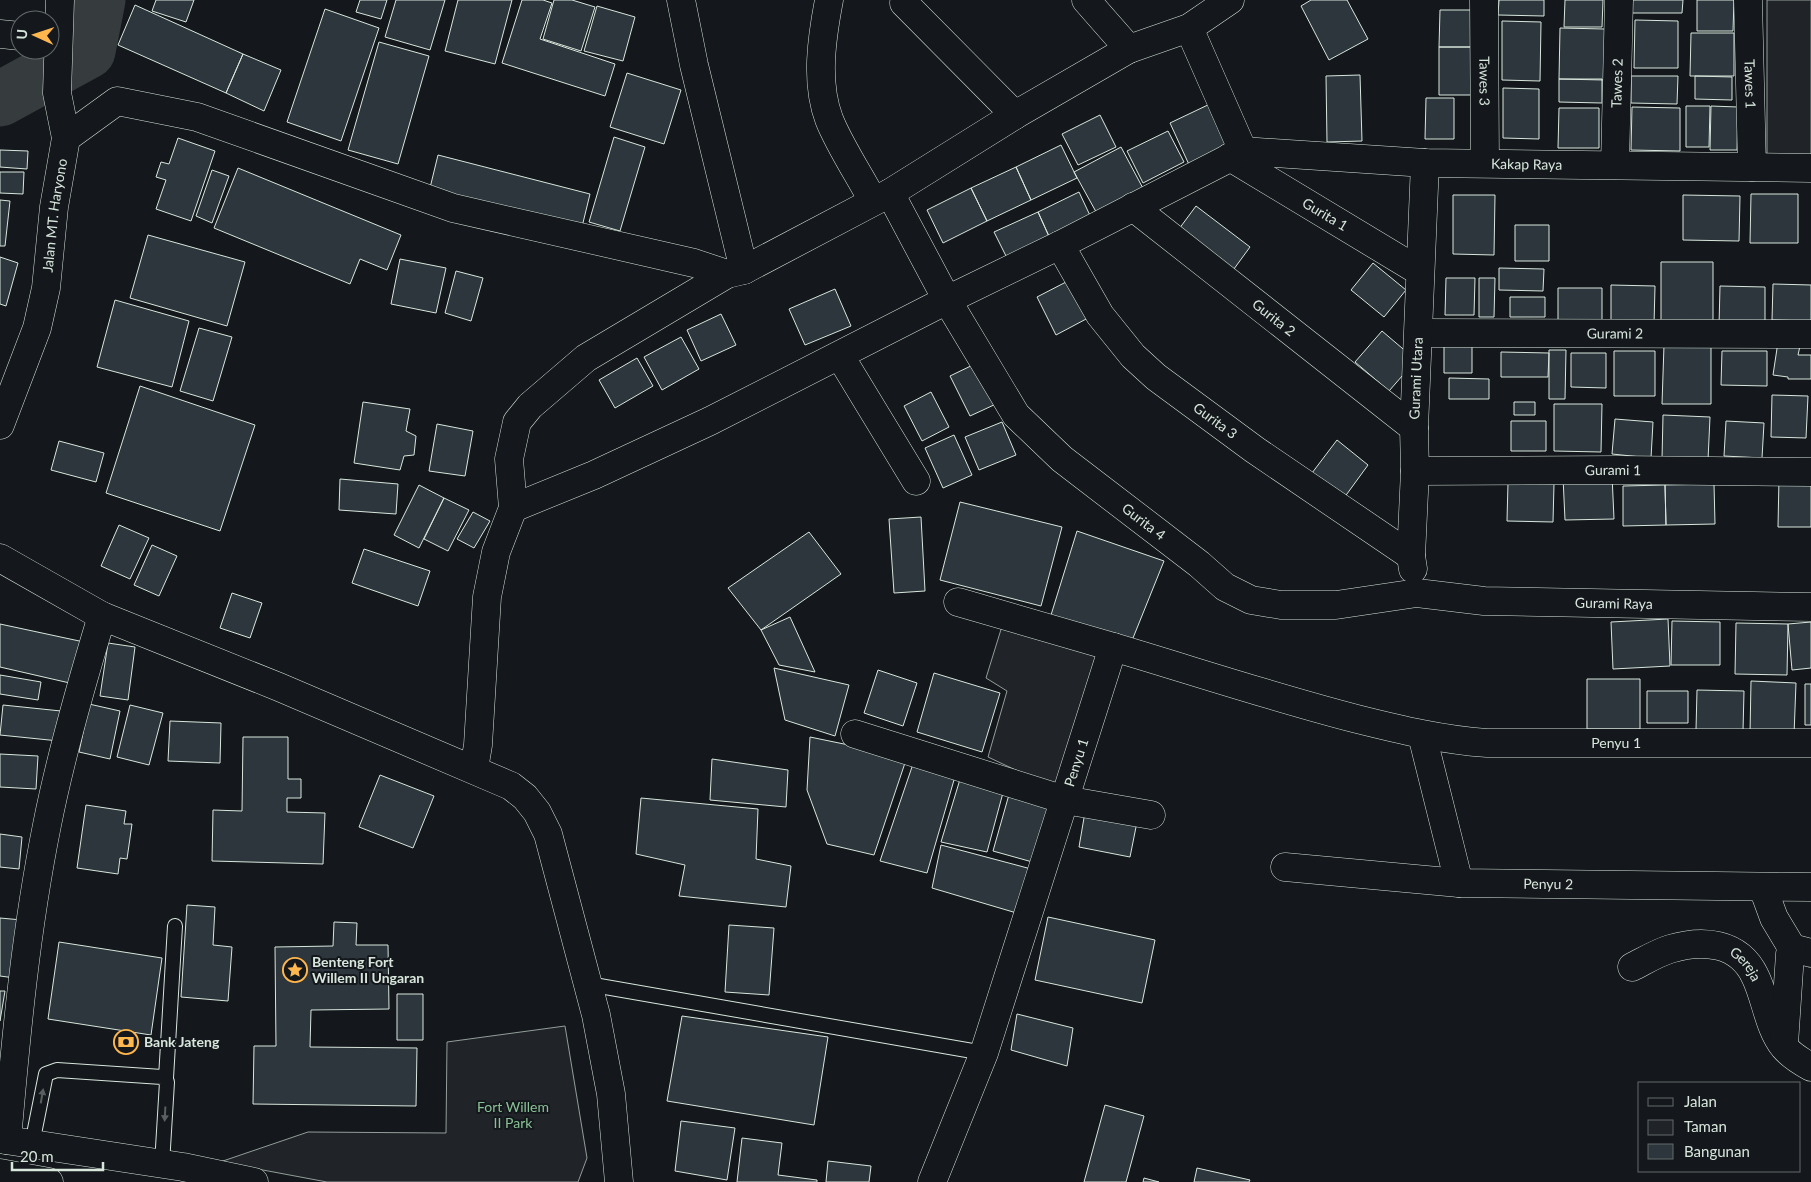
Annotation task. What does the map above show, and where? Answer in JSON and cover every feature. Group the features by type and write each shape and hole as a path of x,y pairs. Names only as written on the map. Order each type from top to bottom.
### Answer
{"main road":[{"path":"681,0 736,272"},
{"name":"Gurita 4","path":"828,0 822,36 824,97 829,119 882,197 1016,415 1062,459 1200,564 1226,587 1251,600 1282,605 1336,605 1417,593"},
{"path":"1086,0 1129,49"},
{"path":"474,769 478,745 487,597 496,552 514,508 509,459 510,446 513,433 522,414 586,358 736,272 882,197 1015,115 1129,49 1189,28 1230,0"},
{"name":"Tawes 3","path":"1484,0 1485,163"},
{"name":"Tawes 2","path":"1614,165 1619,0"},
{"name":"Tawes 1","path":"1748,0 1752,167"},
{"path":"904,3 1015,115"},
{"path":"514,508 594,475 710,421 1237,154 1189,28"},
{"name":"Jalan MT. Haryono","path":"0,425 37,328 46,288 54,207 66,138 58,93 56,60"},
{"path":"66,138 117,101 197,117 453,208 736,272"},
{"name":"Kakap Raya","path":"1237,154 1425,163 1811,168"},
{"name":"Gurita 1","path":"1237,154 1420,271"},
{"name":"Gurami Utara","path":"1417,593 1411,556 1414,428 1425,163"},
{"name":"Gurita 2","path":"1132,207 1414,428"},
{"name":"Gurita 3","path":"1060,245 1100,315 1133,356 1156,377 1255,450 1411,556"},
{"name":"Gurami 2","path":"1419,333 1811,334"},
{"path":"840,356 916,482"},
{"name":"Gurami 1","path":"1414,471 1620,470 1811,472"},
{"path":"0,558 102,616 279,687 474,769 512,786 525,797 537,812 548,834 588,984 611,1094 620,1182"},
{"name":"Gurami Raya","path":"1417,593 1484,601 1811,607"},
{"path":"958,602 1113,647"},
{"path":"102,616 79,690 47,825 19,1008 13,1141 175,1171 254,1182"},
{"name":"Penyu 1","path":"932,1182 984,1053 1113,647 1300,704 1422,735 1488,743 1811,743"},
{"path":"855,734 1065,800 1151,816"},
{"path":"1422,735 1460,883"},
{"name":"Penyu 2","path":"1285,867 1460,883 1763,888 1811,887"},
{"path":"1763,888 1774,918 1802,951 1790,954 1784,1047"},
{"name":"Gereja","path":"1632,966 1670,949 1718,945 1734,950 1746,961 1755,976 1772,1025 1784,1047 1811,1067"},
{"path":"0,1173 49,1182"}],"lane":[{"path":"174,926 166,1078 175,1171"},
{"path":"588,984 984,1053"},
{"path":"13,1141 46,1074 57,1070 166,1078"}],"green space":[{"path":"1767,0 1811,0 1811,158 1767,158"},
{"path":"1003,623 1104,655 1058,790 988,757 1007,691 986,678"},
{"name":"Fort Willem II Park","path":"565,1026 587,1158 578,1182 327,1182 220,1162 308,1132 446,1133 447,1042"}],"building":[{"path":"156,0 194,0 186,22 152,11"},
{"path":"360,0 387,0 381,19 356,12"},
{"path":"396,0 445,0 430,50 385,37"},
{"path":"458,0 512,0 495,64 445,51"},
{"path":"522,0 543,0 552,3 540,39 615,64 605,96 502,63"},
{"path":"554,0 572,0 595,7 581,51 543,39"},
{"path":"1311,0 1347,0 1368,39 1329,60 1301,6"},
{"path":"1499,0 1544,0 1544,16 1498,15"},
{"path":"1565,0 1603,0 1602,27 1564,27"},
{"path":"1632,0 1683,0 1682,13 1632,13"},
{"path":"1697,0 1734,0 1733,31 1697,31"},
{"path":"135,5 243,54 226,93 118,45"},
{"path":"597,6 635,17 623,61 584,51"},
{"path":"325,9 379,28 341,141 287,122"},
{"path":"1440,10 1475,10 1475,47 1439,47"},
{"path":"1635,20 1678,21 1678,68 1634,68"},
{"path":"1502,21 1541,22 1540,81 1502,80"},
{"path":"1560,28 1605,29 1604,80 1559,79"},
{"path":"1691,33 1734,33 1734,76 1690,76"},
{"path":"379,42 429,56 398,164 348,150"},
{"path":"1439,47 1472,47 1472,95 1439,95"},
{"path":"243,54 281,70 264,111 226,93"},
{"path":"627,73 681,90 664,144 610,127"},
{"path":"1360,75 1362,141 1327,142 1326,76"},
{"path":"1631,76 1678,76 1677,104 1631,103"},
{"path":"1695,76 1732,77 1732,100 1695,99"},
{"path":"1559,79 1602,79 1602,103 1559,102"},
{"path":"1503,88 1539,89 1539,139 1503,138"},
{"path":"1426,98 1454,98 1454,139 1425,139"},
{"path":"1212,103 1233,149 1191,169 1170,123"},
{"path":"1686,106 1710,106 1709,147 1686,147"},
{"path":"1711,106 1738,107 1737,150 1710,150"},
{"path":"1632,107 1680,108 1680,151 1631,150"},
{"path":"1559,108 1599,108 1599,148 1558,148"},
{"path":"1100,115 1116,147 1078,165 1062,134"},
{"path":"1168,131 1184,162 1143,183 1127,151"},
{"path":"614,137 645,147 620,231 589,222"},
{"path":"178,138 215,151 191,221 156,209 166,180 156,177 161,162 169,164"},
{"path":"1061,145 1077,178 1031,200 1016,167"},
{"path":"1121,147 1146,194 1100,219 1074,172"},
{"path":"0,150 28,151 27,169 0,167"},
{"path":"438,155 590,194 581,231 429,192"},
{"path":"1016,167 1031,200 987,221 971,188"},
{"path":"238,168 401,235 387,270 360,259 350,284 214,228"},
{"path":"212,170 229,176 212,223 196,216"},
{"path":"0,172 24,172 23,194 0,193"},
{"path":"971,188 987,221 943,243 927,210"},
{"path":"1079,192 1094,224 1052,243 1038,212"},
{"path":"1751,194 1798,194 1798,243 1750,243"},
{"path":"1453,195 1495,195 1494,255 1453,254"},
{"path":"1683,195 1740,196 1739,241 1683,240"},
{"path":"0,200 10,201 5,246 0,246"},
{"path":"1196,206 1250,247 1231,273 1176,233"},
{"path":"1038,212 1052,243 1010,264 994,232"},
{"path":"1515,225 1549,225 1549,261 1515,261"},
{"path":"148,235 245,262 227,326 130,298"},
{"path":"0,257 18,263 6,306 0,304"},
{"path":"400,259 446,268 436,313 391,304"},
{"path":"1661,262 1713,262 1713,321 1661,321"},
{"path":"1373,263 1406,290 1384,317 1351,290"},
{"path":"1499,268 1544,269 1543,291 1499,290"},
{"path":"456,271 483,278 471,321 445,313"},
{"path":"1446,278 1475,278 1474,315 1445,315"},
{"path":"1479,278 1495,278 1494,317 1479,317"},
{"path":"1068,281 1088,318 1056,335 1037,297"},
{"path":"1773,284 1811,285 1811,321 1772,320"},
{"path":"1611,285 1655,286 1654,325 1611,325"},
{"path":"1720,286 1765,287 1765,326 1719,326"},
{"path":"1558,288 1602,288 1602,322 1558,321"},
{"path":"835,289 851,326 805,345 789,309"},
{"path":"1510,297 1545,297 1545,317 1510,317"},
{"path":"115,300 189,321 172,387 97,367"},
{"path":"721,314 736,345 701,361 687,330"},
{"path":"199,328 232,337 213,401 180,391"},
{"path":"1382,331 1416,360 1389,391 1355,362"},
{"path":"681,337 699,369 662,390 644,357"},
{"path":"1778,342 1800,346 1798,355 1811,355 1811,379 1788,379 1788,377 1773,375"},
{"path":"1444,345 1472,345 1472,373 1444,373"},
{"path":"1664,345 1711,345 1711,404 1662,404"},
{"path":"1549,350 1566,350 1565,399 1549,399"},
{"path":"1614,351 1655,351 1655,396 1614,396"},
{"path":"1722,351 1767,351 1767,386 1721,385"},
{"path":"1501,352 1549,353 1548,377 1501,377"},
{"path":"1571,353 1606,353 1606,388 1571,387"},
{"path":"637,358 653,386 615,408 599,380"},
{"path":"977,363 996,404 970,416 950,376"},
{"path":"1449,378 1489,379 1489,399 1449,399"},
{"path":"140,386 255,425 220,531 106,493"},
{"path":"931,392 949,427 922,441 904,406"},
{"path":"1772,395 1808,396 1806,438 1771,437"},
{"path":"363,402 410,409 406,431 416,436 414,455 404,456 400,470 354,463"},
{"path":"1514,402 1535,402 1535,415 1514,415"},
{"path":"1554,404 1602,404 1601,452 1554,451"},
{"path":"1663,415 1710,417 1708,460 1662,459"},
{"path":"1615,419 1653,422 1651,458 1612,454"},
{"path":"1511,421 1546,421 1546,451 1511,451"},
{"path":"1726,421 1764,423 1762,458 1724,456"},
{"path":"1002,422 1016,455 979,470 965,437"},
{"path":"437,424 473,431 465,476 429,471"},
{"path":"954,435 972,475 943,488 925,448"},
{"path":"1337,440 1368,465 1344,498 1312,473"},
{"path":"59,441 104,453 96,482 51,470"},
{"path":"1612,475 1614,519 1565,520 1563,477"},
{"path":"1779,478 1811,479 1811,527 1778,527"},
{"path":"340,479 398,484 396,514 339,510"},
{"path":"1508,483 1554,484 1553,522 1507,521"},
{"path":"1714,484 1715,524 1666,525 1665,485"},
{"path":"419,485 444,498 419,548 394,535"},
{"path":"1665,485 1666,525 1623,526 1623,486"},
{"path":"444,498 469,510 448,551 424,539"},
{"path":"960,502 1062,527 1041,606 940,580"},
{"path":"473,512 490,521 474,548 457,539"},
{"path":"921,517 925,591 894,593 889,519"},
{"path":"119,525 149,538 130,579 101,566"},
{"path":"1077,531 1164,561 1131,643 1051,615"},
{"path":"809,532 841,574 761,630 728,588"},
{"path":"152,545 177,556 159,596 134,585"},
{"path":"364,549 430,571 418,606 352,583"},
{"path":"232,593 262,603 250,638 220,628"},
{"path":"790,617 815,672 779,665 761,630"},
{"path":"1668,619 1670,666 1613,669 1611,622"},
{"path":"1672,621 1720,622 1720,665 1671,665"},
{"path":"1811,622 1811,668 1792,670 1788,624"},
{"path":"1736,623 1788,624 1787,675 1735,674"},
{"path":"0,624 84,642 74,684 0,667"},
{"path":"108,643 135,647 128,700 100,696"},
{"path":"774,668 849,685 835,736 785,720"},
{"path":"878,670 917,683 903,726 864,713"},
{"path":"934,673 1000,693 982,752 917,732"},
{"path":"0,675 41,682 38,700 0,694"},
{"path":"1587,679 1640,679 1640,729 1587,729"},
{"path":"1751,681 1796,683 1794,735 1750,734"},
{"path":"1805,684 1811,684 1811,725 1805,725"},
{"path":"1697,690 1744,691 1743,731 1696,730"},
{"path":"1647,691 1688,691 1688,723 1647,723"},
{"path":"89,704 120,711 110,759 79,752"},
{"path":"3,705 61,711 59,741 0,735"},
{"path":"130,705 163,713 149,765 117,757"},
{"path":"170,721 221,723 220,763 168,761"},
{"path":"243,737 288,737 288,779 301,779 301,798 287,798 287,812 325,813 323,864 212,861 213,810 242,811"},
{"path":"810,737 907,757 874,855 827,844 807,790"},
{"path":"0,754 38,756 36,789 0,787"},
{"path":"712,759 788,770 786,807 710,800"},
{"path":"914,761 956,773 927,873 880,861"},
{"path":"380,775 434,796 413,848 359,827"},
{"path":"961,776 1004,789 987,852 941,842"},
{"path":"1010,791 1057,804 1036,863 993,851"},
{"path":"641,798 758,809 756,859 791,866 786,907 679,896 685,865 636,854"},
{"path":"86,805 126,811 124,824 132,824 127,859 120,858 118,874 77,868"},
{"path":"1085,812 1137,822 1130,857 1079,847"},
{"path":"0,834 22,837 19,869 0,867"},
{"path":"941,845 1035,870 1020,914 932,888"},
{"path":"187,905 215,907 213,945 232,947 228,1001 181,997"},
{"path":"1048,917 1155,940 1142,1003 1035,980"},
{"path":"0,918 22,920 15,978 0,976"},
{"path":"334,922 357,923 356,945 388,945 389,1009 311,1010 310,1047 417,1048 416,1106 253,1104 254,1046 276,1046 275,947 333,946"},
{"path":"729,925 774,928 769,995 725,992"},
{"path":"59,942 162,958 151,1035 48,1019"},
{"path":"0,991 5,991 0,1021"},
{"path":"397,994 423,994 423,1040 397,1040"},
{"path":"1017,1014 1073,1028 1067,1066 1011,1050"},
{"path":"682,1016 828,1037 814,1125 667,1101"},
{"path":"1105,1105 1144,1116 1126,1182 1084,1182"},
{"path":"681,1121 735,1128 727,1180 675,1171"},
{"path":"742,1138 782,1143 778,1175 817,1180 817,1182 737,1182"},
{"path":"828,1161 871,1166 869,1182 826,1182"},
{"path":"1197,1168 1250,1180 1249,1182 1194,1182"},
{"path":"1144,1178 1159,1182 1143,1182"}],"waterway":[{"path":"0,99 88,51 98,0"}],"place":[{"name":"Benteng Fort Willem II Ungaran","path":"295,970"},
{"name":"Bank Jateng","path":"126,1042"}]}
